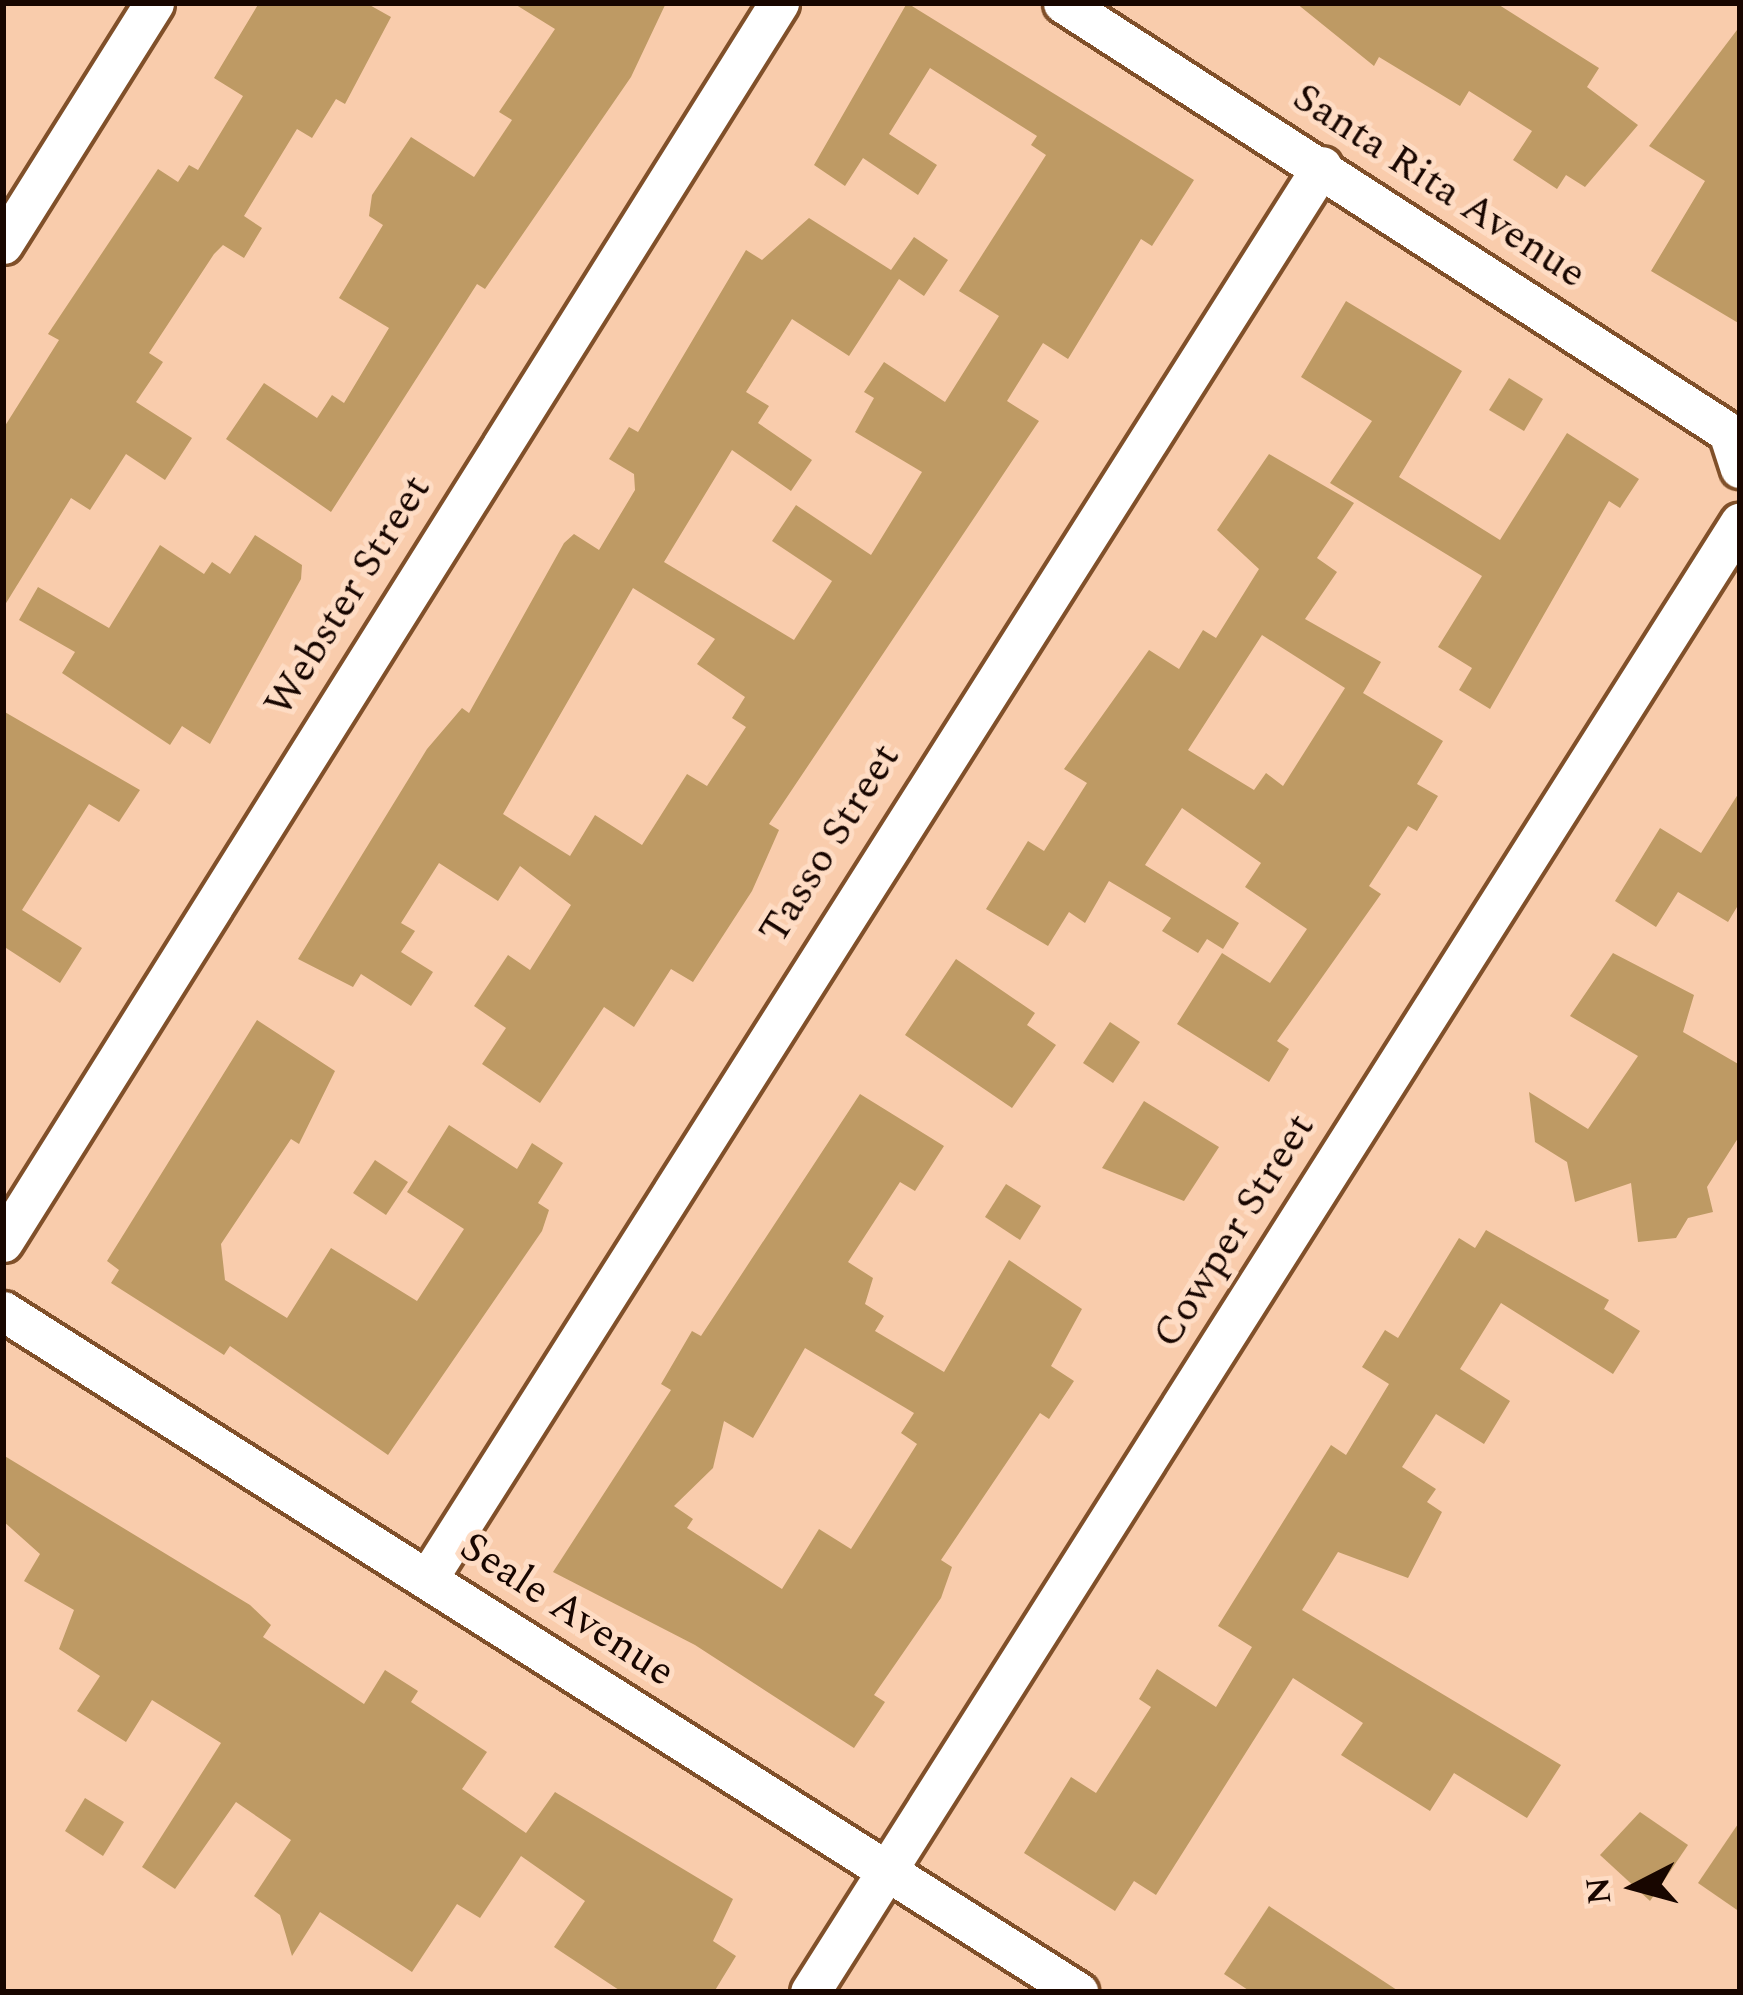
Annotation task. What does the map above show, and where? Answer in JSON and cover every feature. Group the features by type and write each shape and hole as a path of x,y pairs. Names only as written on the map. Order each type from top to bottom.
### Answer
{"street":[{"path":"3,244 154,3"},
{"name":"Webster Street","path":"3,1242 779,3"},
{"name":"Santa Rita Avenue","path":"1063,3 1728,432 1740,468"},
{"name":"Tasso Street","path":"428,1578 1322,166"},
{"name":"Cowper Street","path":"810,1992 1740,522"},
{"name":"Seale Avenue","path":"3,1311 1078,1992"}],"building":[{"path":"259,3 366,3 391,17 345,104 336,99 312,138 297,129 244,216 262,228 244,258 223,245 214,254 149,353 163,362 136,402 192,438 165,480 126,454 90,510 71,498 3,608 3,429 59,340 48,334 158,169 178,182 189,165 198,170 243,96 214,78"},
{"path":"513,3 666,3 631,77 485,289 477,284 331,512 226,439 264,383 317,418 332,395 344,403 389,328 339,298 383,225 369,216 372,195 411,137 474,177 512,120 499,112 555,29"},
{"path":"907,3 1194,180 1152,246 1141,239 1068,359 1043,343 1007,401 1039,421 769,824 779,830 752,891 693,982 671,969 634,1027 604,1007 540,1103 482,1064 506,1028 474,1006 508,955 530,970 571,905 520,866 498,901 439,863 401,923 415,931 401,952 433,972 411,1006 361,974 353,987 298,959 427,749 462,708 469,713 564,543 574,534 599,550 635,490 634,474 609,459 629,427 638,432 746,250 762,260 809,218 891,270 914,237 948,260 924,296 899,279 849,356 792,319 746,392 769,406 758,423 812,460 791,491 732,450 664,562 794,640 832,581 772,541 796,505 871,555 922,472 855,432 874,398 864,392 884,362 945,402 999,316 959,291 1046,155 1031,145 1037,136 930,68 889,134 937,165 918,195 863,158 845,186 814,165","holes":["633,588 715,639 697,664 745,697 732,718 746,727 707,786 687,774 642,845 595,815 570,856 503,814"]},
{"path":"1296,3 1496,3 1599,68 1587,87 1638,125 1585,187 1566,175 1557,189 1513,160 1532,131 1469,91 1460,106 1379,57 1374,66"},
{"path":"1740,26 1740,324 1651,271 1705,181 1649,146"},
{"path":"1346,301 1462,371 1399,477 1500,540 1567,433 1639,479 1620,508 1609,501 1490,709 1459,690 1472,668 1438,647 1482,576 1330,483 1372,421 1301,377"},
{"path":"1509,378 1543,399 1524,431 1489,410"},
{"path":"1269,454 1354,503 1317,558 1337,572 1305,619 1381,662 1363,693 1443,741 1417,784 1438,796 1417,831 1408,826 1369,886 1381,894 1277,1041 1289,1049 1269,1082 1177,1024 1222,953 1270,983 1307,929 1245,887 1261,863 1182,808 1145,865 1239,923 1223,949 1207,939 1198,953 1162,931 1171,918 1109,881 1085,923 1069,912 1048,946 986,909 1028,841 1044,851 1087,783 1064,769 1149,650 1179,669 1203,630 1216,638 1259,569 1217,530","holes":["1262,635 1345,688 1283,786 1266,773 1254,790 1188,750"]},
{"path":"255,535 302,565 301,579 210,744 182,726 170,745 62,673 75,652 19,620 38,587 109,628 160,545 204,574 212,562 230,574"},
{"path":"3,711 140,790 119,822 89,804 22,910 82,948 60,983 3,946"},
{"path":"1740,791 1740,902 1728,922 1678,892 1656,927 1615,901 1660,828 1701,853"},
{"path":"1613,953 1694,995 1683,1032 1740,1065 1740,1135 1707,1187 1713,1212 1688,1218 1676,1238 1638,1242 1631,1183 1575,1202 1567,1162 1535,1142 1529,1092 1588,1129 1638,1056 1570,1016"},
{"path":"956,959 1035,1013 1027,1025 1056,1045 1012,1108 905,1035"},
{"path":"257,1020 335,1071 299,1144 291,1139 221,1244 225,1280 287,1318 331,1248 417,1301 464,1229 407,1192 449,1125 517,1169 532,1143 563,1163 538,1203 549,1210 542,1231 388,1455 230,1346 224,1355 111,1283 119,1270 107,1261"},
{"path":"1110,1022 1140,1042 1113,1083 1083,1063"},
{"path":"860,1094 944,1146 915,1191 900,1182 848,1262 873,1278 865,1304 884,1316 875,1331 944,1372 1009,1260 1082,1309 1051,1366 1074,1381 1049,1419 1040,1413 941,1560 952,1567 941,1598 874,1695 885,1702 854,1748 695,1645 553,1572 671,1390 661,1384 692,1331 701,1336","holes":["805,1348 914,1413 901,1433 917,1444 851,1549 819,1529 782,1589 687,1528 693,1519 674,1506 713,1468 724,1421 753,1438"]},
{"path":"1144,1101 1219,1147 1184,1201 1102,1168"},
{"path":"375,1160 408,1182 386,1215 353,1193"},
{"path":"1006,1184 1041,1206 1020,1240 985,1217"},
{"path":"1486,1230 1609,1300 1604,1309 1640,1331 1613,1374 1501,1303 1460,1369 1510,1401 1484,1444 1436,1414 1402,1467 1436,1489 1427,1502 1442,1512 1408,1578 1338,1552 1302,1610 1561,1765 1527,1818 1454,1773 1430,1811 1341,1755 1363,1723 1293,1678 1156,1895 1134,1881 1115,1911 1024,1853 1071,1777 1096,1793 1151,1707 1139,1699 1157,1669 1216,1707 1252,1647 1218,1626 1331,1445 1346,1455 1389,1384 1362,1367 1385,1330 1398,1338 1459,1238 1475,1248"},
{"path":"3,1455 250,1605 271,1625 263,1637 364,1704 385,1670 418,1691 411,1702 487,1752 462,1789 526,1833 555,1792 733,1899 713,1941 736,1956 714,1992 622,1992 554,1947 585,1901 521,1856 480,1918 457,1904 412,1972 320,1912 292,1956 280,1915 254,1896 291,1840 236,1802 175,1889 142,1867 221,1743 152,1700 126,1742 77,1711 100,1676 59,1649 74,1610 24,1581 40,1554 3,1521"},
{"path":"85,1798 124,1822 103,1856 65,1831"},
{"path":"1640,1812 1688,1845 1650,1901 1600,1855"},
{"path":"1740,1821 1740,1912 1698,1883"},
{"path":"1269,1906 1400,1992 1251,1992 1224,1974"}]}
